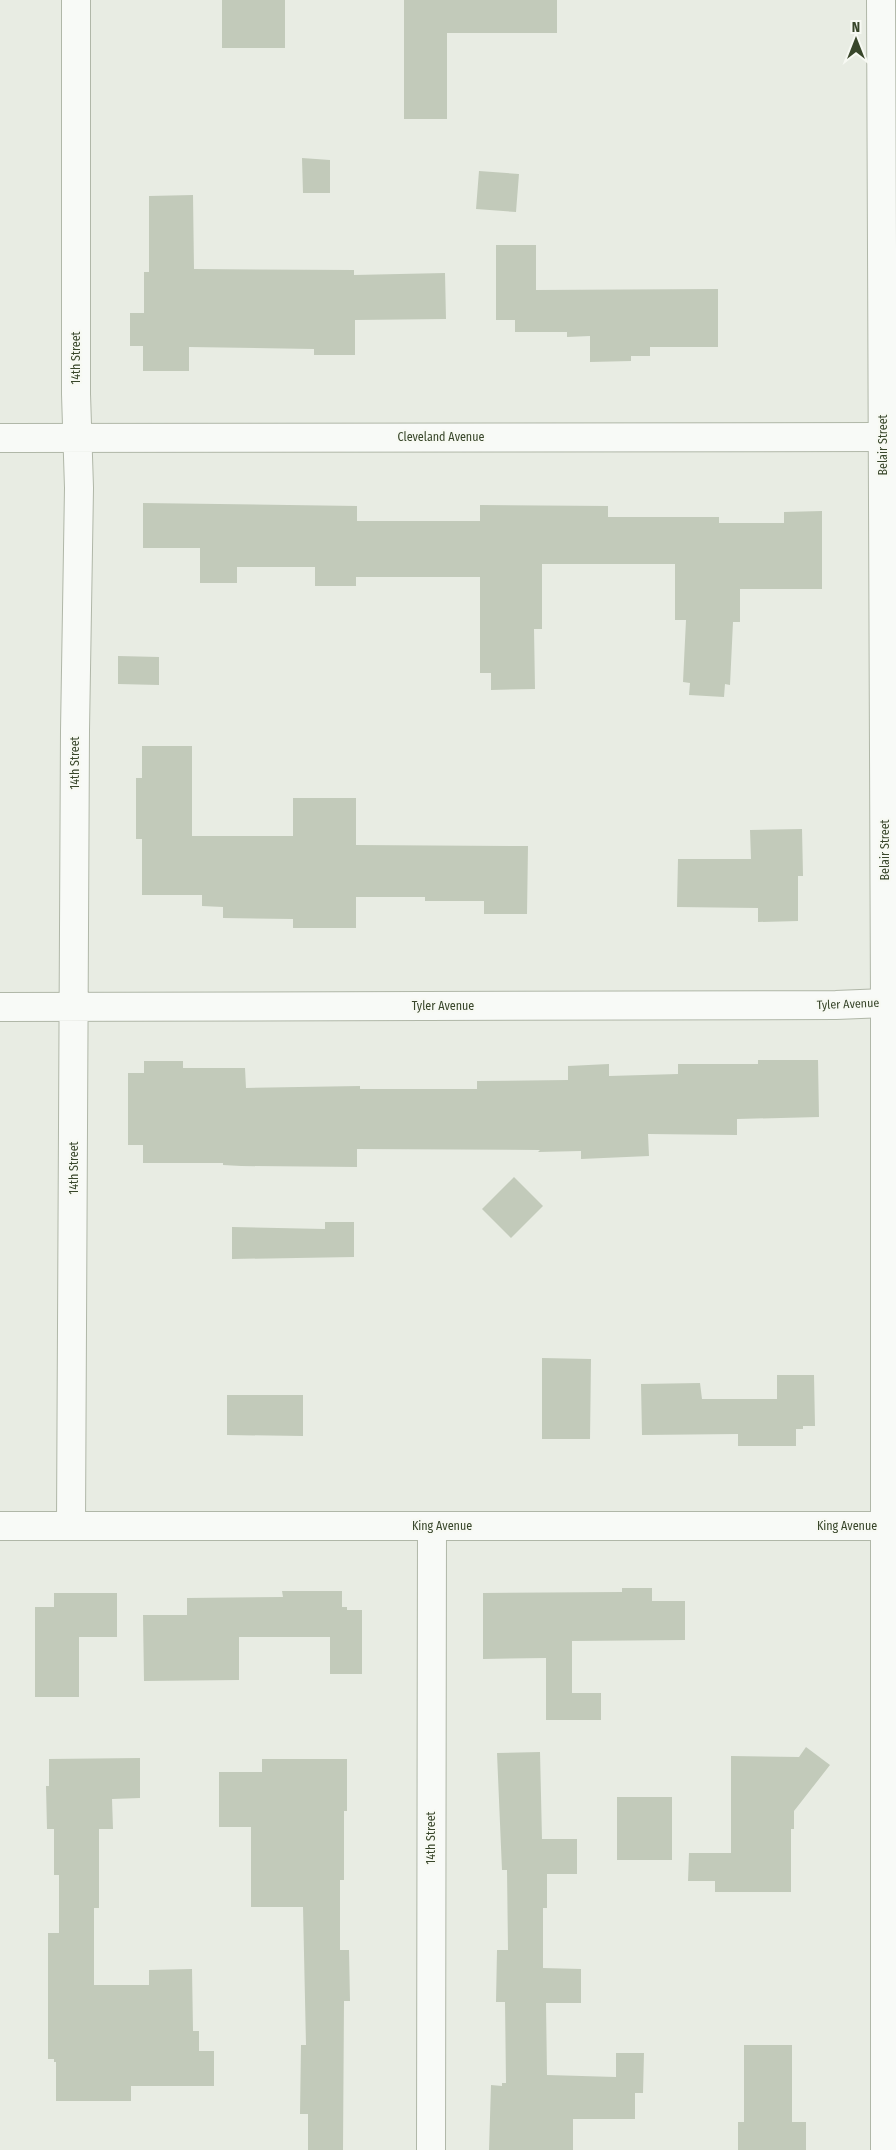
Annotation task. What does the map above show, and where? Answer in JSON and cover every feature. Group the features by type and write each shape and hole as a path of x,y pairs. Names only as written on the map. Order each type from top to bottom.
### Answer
{"street":[{"name":"14th Street","path":"71,1526 75,731 79,488 77,438 76,0"},
{"name":"Belair Street","path":"882,0 882,437 886,1003 886,2150"},
{"name":"Cleveland Avenue","path":"0,438 882,437"},
{"name":"Tyler Avenue","path":"0,1007 836,1005 886,1003"},
{"name":"King Avenue","path":"0,1526 885,1526"},
{"name":"14th Street","path":"430,2150 432,1526"}],"building":[{"path":"222,0 285,0 285,48 222,48"},
{"path":"404,0 557,0 557,33 447,33 447,119 404,119"},
{"path":"302,158 330,160 330,193 303,193"},
{"path":"479,171 519,174 516,212 476,209"},
{"path":"193,195 194,269 354,270 354,275 445,273 446,319 355,320 355,355 314,355 314,349 189,347 189,371 143,371 143,346 130,346 130,313 144,313 144,272 149,272 149,196"},
{"path":"496,245 536,245 536,290 718,289 718,347 650,347 650,356 631,356 631,361 590,362 590,336 567,337 567,332 515,332 515,320 496,320"},
{"path":"143,503 357,506 357,521 480,521 480,505 608,506 608,517 719,517 719,523 784,523 784,512 822,511 822,589 740,589 740,622 733,622 730,685 725,684 724,697 689,695 690,683 683,682 686,620 675,620 675,564 542,564 542,629 534,629 535,689 491,690 491,673 480,673 480,577 356,577 356,586 315,586 315,567 237,567 237,583 200,583 200,548 143,548"},
{"path":"118,656 159,657 159,685 118,684"},
{"path":"142,746 192,746 192,836 293,836 293,798 356,798 356,845 528,846 527,914 484,914 484,901 425,901 425,897 356,897 356,928 293,928 293,919 223,918 223,907 202,906 202,895 142,895 142,839 136,839 136,778 142,778"},
{"path":"802,829 803,876 798,876 798,921 758,922 758,908 677,907 678,859 751,859 750,830"},
{"path":"758,1060 818,1060 819,1117 737,1119 737,1135 648,1134 649,1156 581,1159 581,1151 357,1149 357,1167 143,1163 143,1145 128,1145 128,1073 144,1073 144,1061 183,1061 183,1068 245,1068 246,1088 360,1086 360,1089 477,1089 477,1081 568,1080 568,1066 609,1064 609,1076 678,1074 678,1064 758,1064"},
{"path":"514,1177 543,1206 511,1238 482,1209"},
{"path":"325,1222 354,1222 354,1257 232,1259 232,1227 325,1229"},
{"path":"542,1358 591,1359 590,1439 542,1439"},
{"path":"777,1375 814,1375 815,1426 803,1426 803,1429 796,1429 796,1446 738,1446 738,1434 642,1435 641,1384 700,1383 702,1399 777,1399"},
{"path":"227,1395 303,1395 303,1436 227,1435"},
{"path":"622,1588 652,1588 652,1601 685,1601 685,1640 572,1641 572,1693 601,1693 601,1720 546,1720 546,1658 483,1659 483,1593 622,1592"},
{"path":"282,1591 342,1591 342,1607 347,1607 347,1610 362,1610 362,1674 330,1674 330,1637 239,1637 239,1680 144,1681 143,1615 187,1615 187,1598 283,1597"},
{"path":"54,1593 117,1593 117,1637 79,1637 79,1697 35,1697 35,1607 54,1607"},
{"path":"806,1747 830,1765 794,1811 794,1829 791,1829 791,1892 715,1892 715,1881 688,1881 689,1853 731,1853 731,1756 799,1757"},
{"path":"540,1752 542,1839 577,1839 577,1874 547,1874 547,1908 543,1908 543,1968 581,1969 581,2003 546,2003 547,2075 616,2077 616,2053 644,2053 643,2093 635,2093 635,2119 573,2119 573,2150 489,2150 491,2085 502,2086 502,2083 506,2083 505,2002 496,2002 497,1950 508,1950 507,1870 502,1870 497,1753"},
{"path":"140,1758 140,1798 112,1799 113,1829 99,1829 99,1908 94,1908 94,1985 149,1985 149,1970 192,1969 193,2031 199,2031 199,2051 214,2051 214,2086 131,2086 131,2101 56,2101 56,2062 54,2062 54,2059 48,2059 48,1933 59,1933 59,1875 54,1875 54,1829 47,1829 46,1786 49,1786 49,1759"},
{"path":"262,1759 347,1759 347,1811 344,1811 344,1880 340,1880 340,1950 349,1950 350,2001 344,2001 343,2150 308,2150 308,2114 300,2114 301,2045 306,2045 303,1907 251,1907 251,1827 219,1827 219,1772 262,1772"},
{"path":"617,1797 672,1797 672,1860 617,1860"},
{"path":"744,2045 792,2045 792,2122 806,2122 806,2150 738,2150 738,2122 744,2122"}]}
